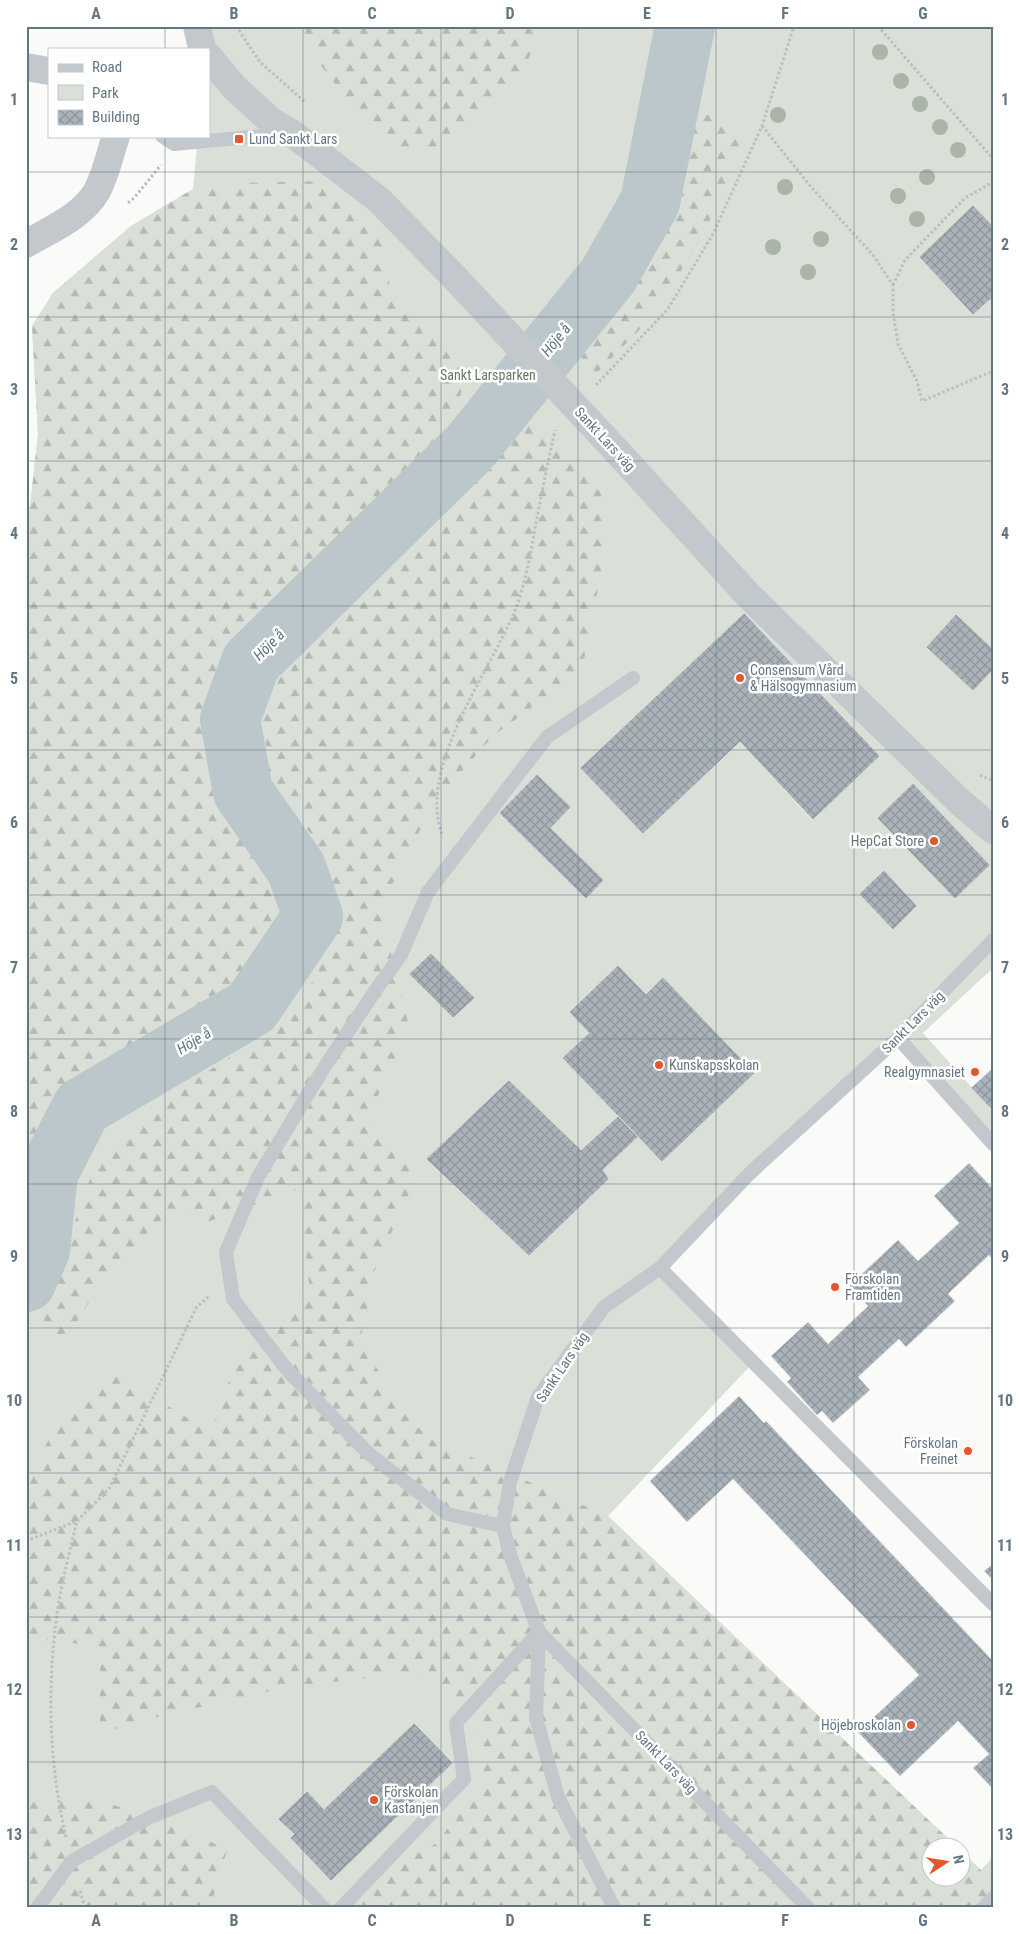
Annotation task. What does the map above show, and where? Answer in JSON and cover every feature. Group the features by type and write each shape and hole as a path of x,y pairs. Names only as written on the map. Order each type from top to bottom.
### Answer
{"street":[{"path":"197,26 202,48"},
{"name":"Sankt Lars väg","path":"210,58 233,86 272,122 293,134 379,200 455,278 613,447 748,595 960,802 993,830"},
{"path":"26,67 48,71"},
{"path":"26,244 59,226 86,206 102,180 115,138"}],"lane":[{"path":"165,138 174,144 239,139 266,134 293,134"},
{"path":"503,1526 447,1514 369,1454 288,1371 233,1299 226,1252 258,1177 322,1071 401,955 428,892 547,736 633,678"},
{"name":"Sankt Lars väg","path":"808,1908 539,1632 510,1555 503,1526 510,1482 538,1397 604,1307 660,1268 749,1174 898,1038 993,940"},
{"path":"898,1038 993,1144"},
{"path":"660,1268 993,1604"},
{"path":"341,1908 464,1780 456,1723 539,1632"},
{"path":"539,1632 536,1718 558,1797 614,1908"},
{"path":"37,1908 72,1861 150,1817 212,1792 324,1908"},
{"path":"983,1908 993,1898"}],"path":[{"path":"236,26 260,62"},
{"path":"878,26 993,159"},
{"path":"762,126 812,188 873,255 893,285"},
{"path":"993,182 964,198 905,260 893,285 893,313 898,344 918,381 922,401 993,371"},
{"path":"26,1542 76,1521 109,1489 196,1308 229,1276"},
{"path":"76,1521 59,1604 50,1685 54,1765 60,1809 85,1908"}],"green space":[{"name":"Sankt Larsparken","path":"207,26 993,26 993,968 923,1033 993,1111 993,1144 898,1039 660,1268 753,1363 608,1516 945,1836 922,1836 922,1886 972,1886 972,1861 981,1870 993,1857 993,1908 26,1908 26,512 30,506 38,434 32,326 53,293 131,226 193,189 198,138 210,138 210,48","holes":["744,613 880,756 812,820 740,742 643,834 581,768","618,965 646,994 663,977 755,1073 662,1162 563,1058 589,1033 569,1011"]},
{"path":"291,26 546,26 514,85 440,149 398,153 351,105"},
{"path":"716,113 733,125 742,140 718,205 691,256 645,324 596,374 581,357 609,324 636,280 661,216 681,139 692,119"},
{"path":"325,181 384,239 391,297 445,343 466,380 451,421 342,540 231,654 208,724 224,809 279,873 274,923 237,987 73,1088 32,1160 26,1175 26,513 30,506 38,434 32,326 53,293 131,226 193,189 237,183"},
{"path":"525,415 602,493 604,557 582,670 493,736 434,803 380,908 409,1026 369,1116 420,1170 376,1266 361,1336 394,1403 430,1439 608,1516 945,1836 922,1836 922,1886 972,1886 972,1861 981,1870 989,1908 358,1908 369,1879 437,1843 483,1780 475,1712 413,1673 288,1687 161,1716 100,1733 100,1646 26,1638 26,1492 58,1417 119,1375 211,1433 231,1375 309,1284 299,1189 204,1223 172,1209 105,1275 57,1356 42,1314 98,1157 166,1098 260,1038 316,978 337,906 314,837 271,792 263,720 286,661 348,612 425,541"},
{"path":"92,1797 197,1835 227,1850 210,1908 26,1908 26,1803"}],"building":[{"path":"973,205 993,226 993,297 973,315 919,257"},
{"name":"Consensum Vård & Hälsogymnasium","path":"744,613 880,756 813,820 740,742 643,834 580,768"},
{"path":"956,614 993,649 993,670 973,691 926,647"},
{"path":"537,774 571,807 551,828 604,880 586,899 499,813"},
{"name":"HepCat Store","path":"913,783 990,865 955,899 877,818"},
{"path":"884,870 917,906 893,930 859,894"},
{"path":"431,953 475,998 453,1018 409,974"},
{"name":"Kunskapsskolan","path":"618,965 646,994 663,977 755,1073 662,1162 562,1058 589,1033 569,1012"},
{"path":"993,1068 993,1111 971,1088"},
{"path":"509,1080 581,1150 618,1116 638,1137 603,1170 609,1179 529,1256 426,1159"},
{"path":"969,1163 993,1189 993,1260 989,1255 948,1294 955,1301 906,1347 899,1339 858,1377 870,1390 833,1423 822,1411 817,1415 787,1382 791,1378 771,1356 808,1322 828,1344 868,1306 849,1286 898,1240 918,1261 959,1223 934,1196"},
{"path":"739,1396 764,1423 766,1421 993,1661 993,1789 973,1768 989,1754 958,1721 900,1776 858,1732 919,1675 733,1479 687,1522 650,1481"},
{"path":"993,1564 993,1580 984,1571"},
{"name":"Förskolan Kastanjen","path":"414,1723 453,1763 331,1881 290,1838 294,1834 278,1819 307,1791 324,1809"}],"waterway":[{"name":"Höje å","path":"26,1282 40,1250 48,1173 82,1107 252,1007 313,916 296,868 243,792 230,719 251,662 470,447 608,276 650,202 685,26"},
{"path":"26,1250 40,1250"}],"place":[{"name":"Lund Sankt Lars","path":"239,139"},
{"name":"Consensum Vård & Hälsogymnasium","path":"740,678"},
{"name":"HepCat Store","path":"934,841"},
{"name":"Kunskapsskolan","path":"659,1065"},
{"name":"Realgymnasiet","path":"975,1072"},
{"name":"Förskolan Framtiden","path":"835,1287"},
{"name":"Förskolan Freinet","path":"968,1451"},
{"name":"Höjebroskolan","path":"911,1725"},
{"name":"Förskolan Kastanjen","path":"374,1800"}]}
